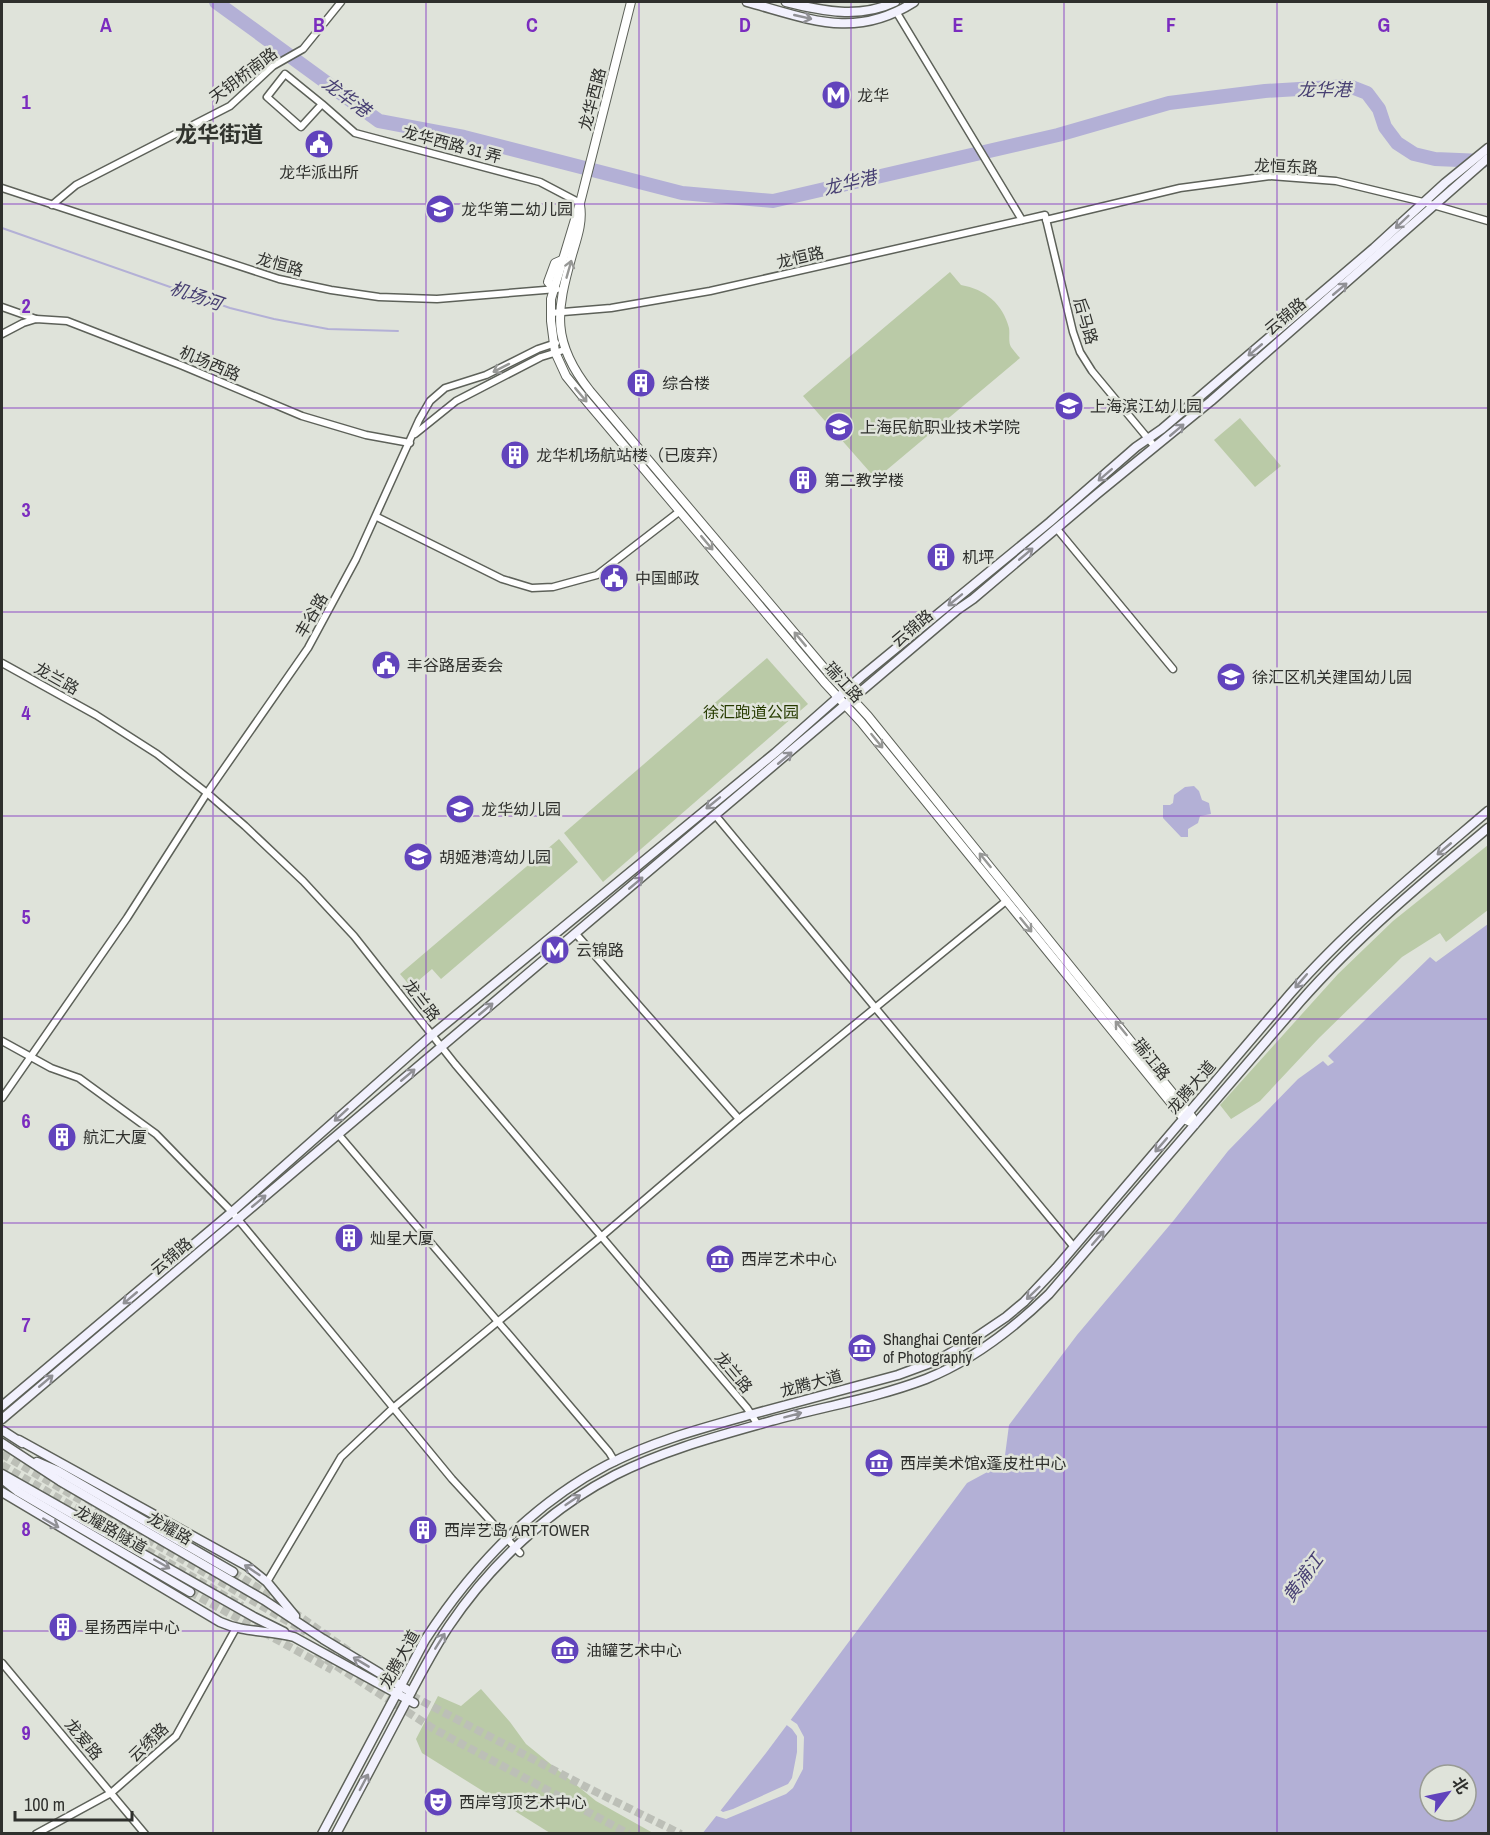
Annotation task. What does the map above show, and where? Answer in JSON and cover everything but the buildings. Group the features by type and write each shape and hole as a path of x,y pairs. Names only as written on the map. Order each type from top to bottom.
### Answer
{"main road":[{"path":"747,2 803,18 833,23 863,23 897,13 914,2"},
{"path":"786,2 812,8 858,13 895,2"},
{"name":"云锦路","path":"2,1419 235,1216 432,1035 775,753 842,694 1374,248 1423,202 1488,148"},
{"name":"云锦路","path":"2,1406 338,1134 1155,447 1381,255 1488,158"},
{"name":"龙腾大道","path":"322,1833 425,1640 446,1609 507,1539 556,1497 615,1462 680,1435 898,1376 944,1357 1006,1317 1040,1286 1296,987 1336,945 1371,911 1488,811"},
{"name":"龙腾大道","path":"336,1833 411,1698 436,1646 462,1607 491,1573 564,1507 613,1476 670,1451 901,1387 950,1368 995,1341 1049,1294 1300,1002 1358,939 1488,828"},
{"name":"龙耀路隧道","path":"2,1430 19,1440 58,1471"},
{"name":"龙耀路","path":"19,1440 247,1566 267,1582 290,1611 323,1639"},
{"name":"龙耀路","path":"2,1443 60,1481 264,1600 411,1698"},
{"name":"龙耀路隧道","path":"13,1450 58,1471 233,1572"},
{"name":"龙耀路","path":"2,1474 254,1617 399,1690"},
{"name":"龙耀路隧道","path":"2,1479 17,1491"},
{"name":"龙耀路隧道","path":"2,1484 190,1592"},
{"name":"龙耀路","path":"2,1492 210,1616 236,1628 282,1633 294,1637"}],"street":[{"name":"天钥桥南路","path":"52,205 76,185 230,106 273,66 303,49 341,2"},
{"name":"龙华西路","path":"559,347 551,316 554,289 584,189 631,2"},
{"path":"897,13 1022,220"},
{"name":"龙华西路 31 弄","path":"322,105 300,127 267,97 285,74 322,105 355,133 540,182 580,203"},
{"name":"龙恒东路","path":"1045,217 1180,188 1269,176 1336,181 1423,202 1488,221"},
{"name":"龙恒路","path":"2,188 279,279 341,292 378,297 437,299 563,289"},
{"name":"龙华西路","path":"559,347 563,289 582,218 580,203"},
{"name":"龙恒路","path":"551,316 710,291 1022,220 1045,217"},
{"name":"后马路","path":"1045,217 1080,352 1092,371 1155,447"},
{"path":"2,307 36,319"},
{"name":"机场西路","path":"2,334 36,319 67,321 334,427 366,435 411,439"},
{"name":"丰谷路","path":"31,1058 127,918 207,793 308,648 357,559 430,401 445,388 486,375 538,349 559,347"},
{"name":"丰谷路","path":"411,439 456,401 559,347"},
{"name":"瑞江路","path":"559,347 566,376 574,386 680,511 849,702 1186,1115"},
{"name":"瑞江路","path":"559,347 590,391 842,694"},
{"path":"377,517 502,579 532,588 553,587 597,575 680,511"},
{"path":"1056,529 1173,669"},
{"name":"龙兰路","path":"2,663 157,754 246,826 303,881 354,936 441,1046 752,1414 758,1425"},
{"name":"瑞江路","path":"849,702 867,729 1006,901 1195,1124"},
{"path":"716,816 1074,1247"},
{"path":"267,1582 341,1457 393,1408 602,1236 739,1119 1006,901"},
{"path":"576,934 739,1119"},
{"path":"2,1041 51,1068 79,1078 156,1134 235,1216 393,1408 518,1551"},
{"path":"2,1098 31,1058"},
{"path":"338,1134 609,1452 615,1462"},
{"name":"云绣路","path":"36,1833 111,1793 176,1736 236,1628"},
{"name":"龙爱路","path":"2,1663 145,1833"}],"green space":[{"path":"950,272 961,285 978,290 998,305 1009,328 1010,345 1020,358 876,479 803,396"},
{"path":"1240,418 1281,466 1255,487 1214,440"},
{"name":"徐汇跑道公园","path":"767,658 808,704 603,882 564,833"},
{"path":"559,839 578,862 441,979 432,969 411,987 400,974"},
{"path":"1488,845 1488,910 1446,942 1440,933 1402,957 1319,1038 1260,1101 1231,1119 1220,1105 1338,974 1393,921"},
{"path":"481,1689 526,1744 596,1801 653,1833 550,1833 422,1753 416,1739 438,1696 461,1706"}],"water":[{"path":"1194,786 1199,791 1202,800 1209,803 1211,814 1200,816 1198,823 1188,829 1188,837 1181,837 1163,818 1163,805 1173,803 1174,795 1185,787"},
{"name":"黄浦江","path":"1488,924 1488,1833 702,1834 766,1753 967,1483 1004,1463 1009,1425 1077,1335 1174,1220 1228,1151 1298,1079 1323,1061 1328,1066 1334,1062 1328,1056 1430,957 1436,962"}],"pier":[{"path":"788,1718 797,1724 804,1737 803,1769 793,1788 786,1794 726,1819 713,1815 718,1809 723,1812 733,1809 788,1784 792,1778 797,1752 797,1736 784,1723"}],"waterway":[{"name":"龙华港","path":"216,2 379,121 464,137 682,193 773,201 1058,135 1169,103 1265,91 1349,86 1367,93 1379,109 1385,127 1397,143 1414,154 1435,159 1483,161"},
{"name":"机场河","path":"2,228 230,308 328,329 398,331"}],"tunnel":[{"path":"2,1454 306,1632"},
{"path":"2,1465 242,1606"},
{"path":"233,1572 350,1652"},
{"path":"190,1592 332,1670"},
{"path":"329,1647 376,1677 681,1834"},
{"path":"316,1653 434,1729 629,1834"}],"place":[{"name":"龙华","path":"836,95"},
{"name":"龙华派出所","path":"319,144"},
{"name":"龙华第二幼儿园","path":"440,209"},
{"name":"综合楼","path":"641,383"},
{"name":"上海滨江幼儿园","path":"1069,406"},
{"name":"上海民航职业技术学院","path":"839,427"},
{"name":"龙华机场航站楼（已废弃）","path":"515,455"},
{"name":"第二教学楼","path":"803,480"},
{"name":"机坪","path":"941,557"},
{"name":"中国邮政","path":"614,578"},
{"name":"丰谷路居委会","path":"386,665"},
{"name":"徐汇区机关建国幼儿园","path":"1231,677"},
{"name":"龙华幼儿园","path":"460,809"},
{"name":"胡姬港湾幼儿园","path":"418,857"},
{"name":"云锦路","path":"555,950"},
{"name":"航汇大厦","path":"62,1137"},
{"name":"灿星大厦","path":"349,1238"},
{"name":"西岸艺术中心","path":"720,1259"},
{"name":"Shanghai Center of Photography","path":"862,1348"},
{"name":"西岸美术馆x蓬皮杜中心","path":"879,1463"},
{"name":"西岸艺岛 ART TOWER","path":"423,1530"},
{"name":"星扬西岸中心","path":"63,1627"},
{"name":"油罐艺术中心","path":"565,1650"},
{"name":"西岸穹顶艺术中心","path":"438,1802"}],"district":[{"name":"龙华街道","path":"219,134"}]}
